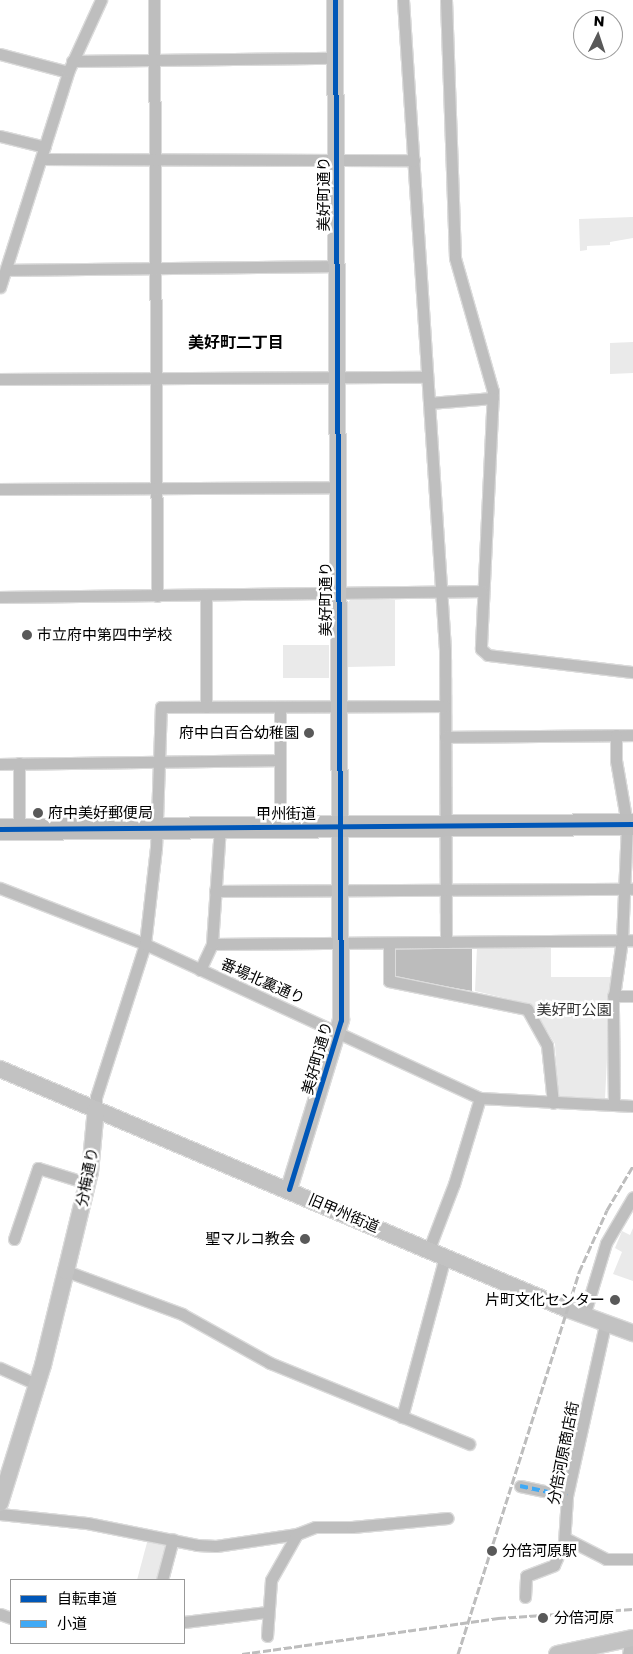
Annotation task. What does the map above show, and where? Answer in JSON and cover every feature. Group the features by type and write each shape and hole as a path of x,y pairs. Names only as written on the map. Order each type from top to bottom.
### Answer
{"highway":[{"name":"甲州街道","path":"10,829 158,818 220,827 630,824"}],"street":[{"path":"0,288 70,67 101,0"},
{"path":"154,0 157,596"},
{"name":"美好町通り","path":"289,1189 340,1032 341,891 335,0"},
{"path":"403,0 441,594 446,737 446,942"},
{"path":"446,0 455,258 493,398 480,643 488,656 633,672"},
{"path":"0,54 70,67 154,62 335,58"},
{"path":"0,136 45,147"},
{"path":"40,159 154,162 414,160"},
{"path":"6,270 337,266"},
{"path":"0,379 427,377"},
{"path":"429,402 493,398"},
{"path":"0,489 338,487"},
{"path":"0,597 441,594 482,591"},
{"path":"206,596 206,707 445,706"},
{"name":"分梅通り","path":"0,1503 36,1384 87,1183 96,1097 145,944 156,848 161,707 206,707"},
{"path":"280,707 280,827"},
{"path":"614,1105 613,996 628,940 630,824 616,760 616,736"},
{"path":"446,737 633,736"},
{"path":"0,764 280,760"},
{"path":"10,829 19,763"},
{"path":"200,970 212,944 220,827"},
{"name":"番場北裏通り","path":"0,888 145,944 480,1098 633,1106"},
{"path":"216,891 629,889"},
{"path":"212,944 628,940"},
{"path":"388,943 389,981 527,1009 547,1045 553,1103"},
{"path":"613,996 633,996"},
{"name":"旧甲州街道","path":"0,1068 289,1189 584,1316 633,1333"},
{"path":"429,1249 454,1184 480,1098"},
{"path":"14,1239 38,1168 87,1183"},
{"path":"584,1316 606,1242 633,1197"},
{"path":"402,1417 445,1256"},
{"path":"66,1271 182,1314 270,1363 469,1444"},
{"name":"分倍河原商店街","path":"525,1597 526,1576 554,1566 564,1538 567,1496 605,1324"},
{"path":"0,1368 36,1384"},
{"path":"520,1486 567,1496"},
{"path":"0,1514 87,1522 216,1546 297,1534 314,1527 352,1527 448,1518"},
{"path":"267,1636 267,1612 272,1580 297,1534"},
{"path":"564,1538 606,1559 633,1560"},
{"path":"162,1579 173,1539"},
{"path":"185,1622 267,1612"},
{"path":"557,1654 631,1643"}],"green space":[{"path":"633,217 633,238 610,242 610,245 587,246 587,250 580,251 579,219"},
{"path":"633,342 633,373 610,374 610,343"},
{"path":"350,600 395,600 395,666 347,667 347,604"},
{"path":"283,645 329,645 329,678 283,678"},
{"name":"美好町公園","path":"551,946 551,977 611,977 605,1099 558,1097 555,1044 531,1004 475,991 477,947"},
{"path":"633,1228 633,1281 613,1274 622,1252 615,1248 622,1231 630,1235"},
{"path":"149,1535 169,1540 158,1579 137,1579"}],"shaded area":[{"path":"472,947 472,991 393,977 393,948"}],"railway":[{"path":"458,1654 579,1272 607,1210 633,1166"},
{"path":"242,1654 498,1618 633,1609"}],"marked path":[{"path":"520,1486 567,1496"}],"cycle path":[{"path":"289,1189 341,1020 335,0"},
{"path":"0,829 633,824"}],"place":[{"name":"市立府中第四中学校","path":"27,635"},
{"name":"府中白百合幼稚園","path":"309,733"},
{"name":"府中美好郵便局","path":"38,813"},
{"name":"聖マルコ教会","path":"305,1239"},
{"name":"片町文化センター","path":"615,1300"},
{"name":"分倍河原駅","path":"492,1551"},
{"name":"分倍河原","path":"543,1618"}],"district":[{"name":"美好町二丁目","path":"236,343"}]}
